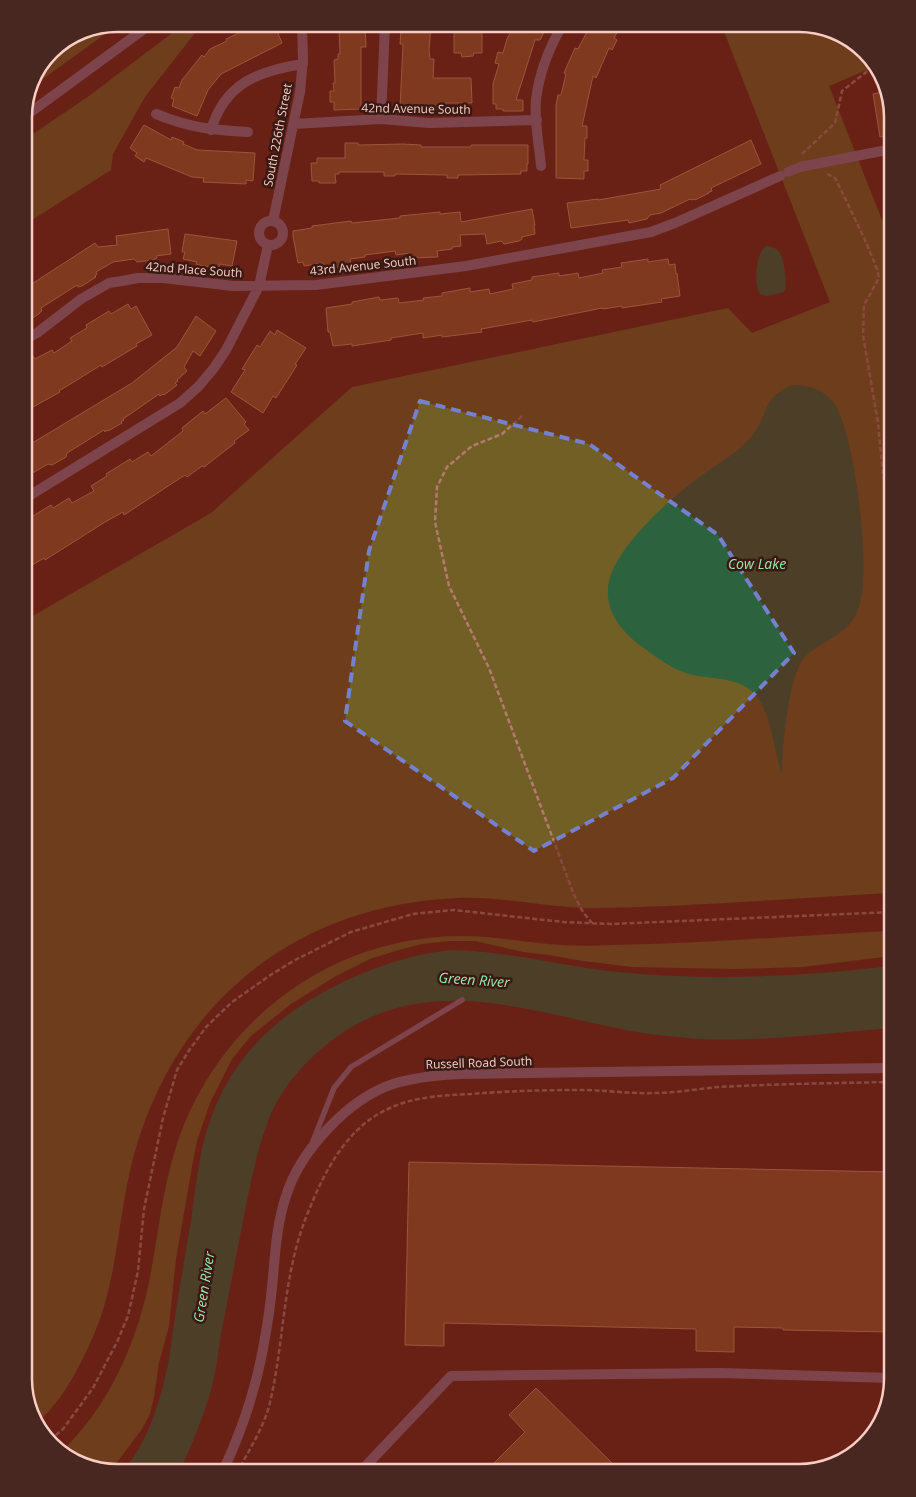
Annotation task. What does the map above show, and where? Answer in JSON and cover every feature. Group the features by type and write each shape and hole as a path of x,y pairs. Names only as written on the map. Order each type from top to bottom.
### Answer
{"street":[{"path":"33,110 140,32"},
{"name":"South 226th Street","path":"273,221 300,92 302,32"},
{"path":"381,119 385,32"},
{"path":"541,166 536,100 541,77 553,41 558,33"},
{"path":"210,130 214,117 222,103 240,84 268,71 302,64"},
{"path":"156,114 210,130 248,132"},
{"name":"42nd Avenue South","path":"294,124 381,119 429,123 537,120"},
{"name":"43rd Avenue South","path":"259,286 316,285 466,266 651,232 800,167 884,151"},
{"name":"South 226th Street","path":"273,221 281,226 282,235 277,243 268,244 261,239 259,230 264,223 273,221"},
{"name":"South 226th Street","path":"259,286 268,244"},
{"name":"42nd Place South","path":"33,335 82,299 109,283 138,278 163,278 233,286 259,286"},
{"path":"33,494 180,403 198,387 226,350 259,286"},
{"name":"Russell Road South","path":"226,1464 242,1427 262,1356 270,1305 276,1243 286,1196 297,1170 308,1153 337,1120 358,1103 392,1085 414,1078 461,1074 884,1068"},
{"path":"368,1464 451,1376 720,1373 884,1378"}],"lane":[{"path":"308,1153 334,1088 351,1067 462,1000"}],"path":[{"path":"799,160 803,153 835,123 842,91 869,70"},
{"path":"826,174 835,178 865,240 879,278 864,305 863,335 878,423 884,480"},
{"path":"522,416 502,434 472,446 447,467 437,486 435,522 449,586 489,668 574,895 583,912 592,923"},
{"path":"242,1464 271,1401 281,1342 286,1294 296,1248 308,1211 325,1174 336,1156 351,1137 375,1116 391,1107 435,1096 493,1092 582,1090 653,1093 718,1087 884,1082"}],"highlighted area":[{"path":"420,401 589,444 718,535 794,653 673,778 534,851 345,721 369,551"}],"shaded area":[{"path":"173,32 196,32 145,97 113,154 111,170 33,219 33,134 89,96"},
{"path":"106,33 42,80 57,57 70,47 85,39"},
{"path":"724,33 815,34 836,41 846,47 868,69 829,86 884,225 884,893 704,904 592,908 491,899 457,898 401,904 349,918 301,939 257,967 219,1001 186,1042 159,1088 132,1161 110,1283 100,1319 78,1368 60,1398 42,1419 35,1401 32,1379 33,616 211,513 352,387 728,308 752,333 830,302"},
{"path":"884,931 884,957 803,967 734,969 632,967 523,952 475,941 449,941 422,944 392,952 370,959 336,976 291,1004 251,1036 232,1059 210,1103 197,1141 193,1161 176,1259 169,1326 159,1363 150,1414 142,1429 116,1464 90,1460 66,1447 92,1416 105,1397 135,1333 148,1287 169,1173 190,1110 215,1068 245,1030 280,998 321,972 365,952 412,940 462,936 587,946 681,943"}],"water":[{"path":"766,246 774,248 780,253 786,279 784,292 767,296 760,294 756,276 760,255"},
{"name":"Cow Lake","path":"794,385 811,387 826,395 834,403 842,419 859,501 864,561 863,585 856,614 851,622 837,635 805,657 794,679 787,713 782,775 768,720 760,700 754,693 746,687 729,680 683,672 658,658 630,637 618,623 610,607 608,589 611,574 631,541 661,509 692,482 745,443 756,430 767,407 776,395 783,389"},
{"name":"Green River","path":"452,950 494,953 617,972 651,975 720,977 789,975 884,967 884,1029 772,1038 699,1039 631,1031 513,1006 437,1001 399,1008 362,1021 326,1045 307,1062 284,1091 267,1124 250,1187 211,1390 201,1421 183,1464 128,1464 146,1434 158,1405 169,1360 202,1149 220,1096 233,1073 266,1034 308,1001 362,974 406,958"}],"building":[{"path":"241,32 277,32 282,43 221,74 208,90 197,116 172,106 174,99 171,98 175,87 179,88 182,80 202,55 204,57 210,49 227,41 226,39"},
{"path":"339,32 365,32 366,47 361,47 361,109 334,110 334,102 330,102 330,91 334,91 333,83 335,83 334,60 338,59 338,54 340,54"},
{"path":"401,32 430,32 429,51 430,59 434,59 433,78 471,78 472,103 446,103 446,110 400,108 403,44 400,44"},
{"path":"454,32 482,33 482,53 474,53 473,56 462,57 461,53 454,53"},
{"path":"510,33 544,33 540,40 535,40 516,100 523,100 523,111 503,111 503,109 496,109 496,104 493,104 493,84 499,64 495,63 498,52 503,53"},
{"path":"586,33 617,33 614,38 617,40 612,50 609,48 596,78 593,76 582,126 587,126 584,160 588,160 588,171 584,171 584,179 556,178 556,105 558,95 561,95 566,74 564,73 575,48 578,49"},
{"path":"880,92 881,96 884,136 880,137 873,94"},
{"path":"144,125 171,140 172,137 197,150 255,153 253,181 246,180 246,184 203,182 204,178 192,177 146,158 144,162 135,156 137,153 130,148"},
{"path":"751,140 761,164 711,188 712,191 695,200 690,199 661,213 650,215 647,219 629,223 628,220 571,228 567,203 598,200 661,189 660,185"},
{"path":"345,143 358,143 358,145 403,144 421,145 421,147 528,145 528,164 527,171 521,171 521,174 458,175 458,178 447,178 447,175 395,174 395,176 384,176 384,172 339,172 339,174 335,174 336,183 312,181 311,163 317,163 317,158 345,158"},
{"path":"532,209 535,234 522,237 519,241 504,244 501,241 487,244 485,234 460,235 461,246 437,251 438,257 410,258 410,253 396,255 395,251 365,255 365,257 350,259 351,265 324,269 323,263 304,266 303,262 298,263 293,236 293,231 312,228 312,226 351,221 352,223 400,218 400,216 460,212 461,222"},
{"path":"168,229 171,254 156,256 157,258 153,260 137,262 134,259 113,262 96,272 96,277 82,286 78,287 77,285 41,308 42,311 33,318 33,283 95,243 98,247 117,245 116,236"},
{"path":"185,234 237,241 232,266 220,264 219,267 215,268 183,259 185,252 182,252"},
{"path":"648,259 648,262 668,259 669,265 675,264 680,296 661,299 662,302 622,308 622,306 602,308 533,322 532,320 481,329 482,332 442,337 442,335 423,338 423,333 352,346 352,344 333,346 330,332 328,332 326,308 352,304 352,302 379,297 380,300 398,298 399,303 424,300 423,298 442,296 442,293 470,288 470,292 489,289 490,294 513,289 512,284 532,280 532,277 559,273 559,276 578,273 579,278 603,273 602,270 622,267 621,263"},
{"path":"128,304 131,309 136,306 152,335 136,344 137,346 102,367 101,365 33,407 33,356 35,359 52,350 54,353 72,341 70,338 87,328 86,325 109,311 111,314"},
{"path":"196,316 216,331 200,356 193,351 184,367 187,371 177,380 175,383 177,385 164,395 160,396 159,394 123,419 122,423 108,431 105,432 104,430 67,453 66,457 33,473 33,443 132,383 177,347"},
{"path":"277,330 306,348 276,398 273,396 263,413 231,392 245,370 242,369 257,345 260,347 270,331 275,335"},
{"path":"226,398 246,422 244,424 249,430 204,467 202,466 187,477 185,475 124,515 123,512 45,560 44,558 33,565 33,516 51,505 53,508 69,498 72,503 94,491 91,486 107,476 106,474 130,459 132,462 148,452 151,456 183,431 182,428 203,411 205,414"},
{"path":"409,1162 884,1172 884,1332 734,1327 734,1352 696,1351 696,1329 444,1323 444,1346 405,1345"},
{"path":"536,1388 613,1464 493,1464 525,1432 509,1415"}]}
